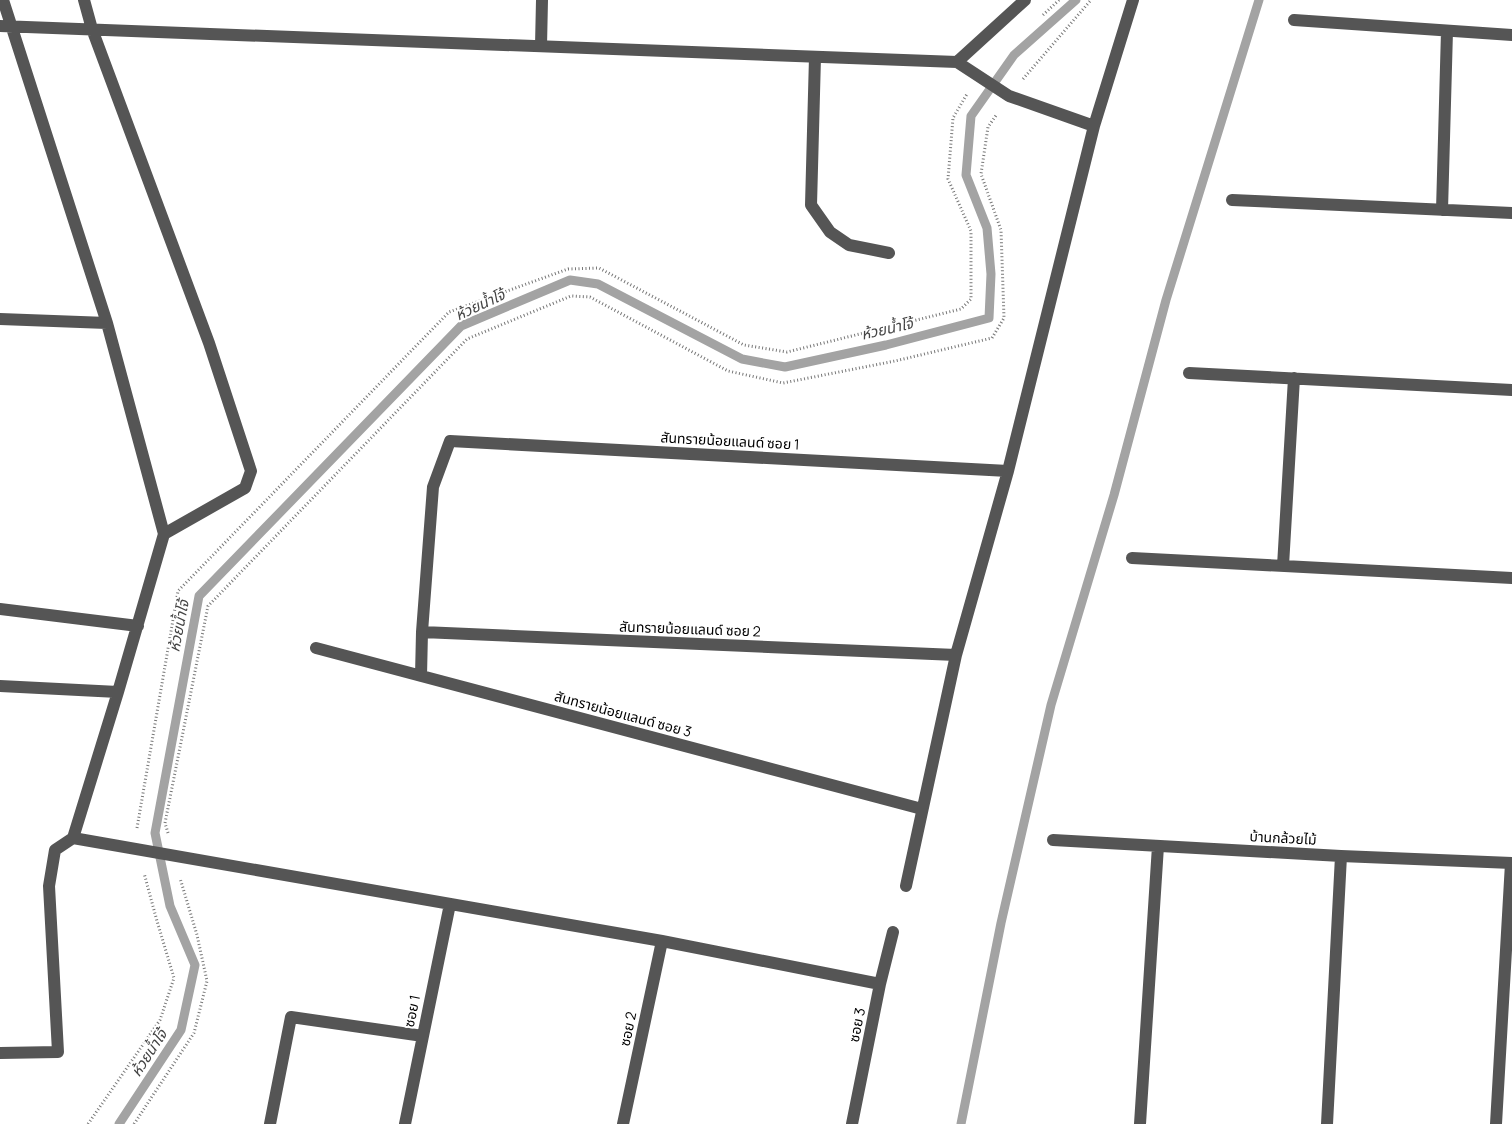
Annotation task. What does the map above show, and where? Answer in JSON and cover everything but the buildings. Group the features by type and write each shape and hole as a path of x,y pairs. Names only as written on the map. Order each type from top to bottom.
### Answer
{"street":[{"path":"0,1053 58,1052 49,886 55,850 73,838 164,534 107,323 6,26 3,0"},
{"path":"84,0 92,29 208,343 251,471 245,488 164,534"},
{"path":"541,46 542,0"},
{"path":"957,62 1026,0"},
{"path":"906,886 956,656 1008,471 1094,126 1133,0"},
{"path":"1294,20 1512,35"},
{"path":"6,26 957,62 1009,96 1094,126"},
{"path":"1442,210 1447,31"},
{"path":"815,57 811,206 830,232 849,245 889,252"},
{"path":"1232,200 1512,213"},
{"path":"0,319 107,323"},
{"path":"1190,373 1512,390"},
{"path":"1283,566 1294,378"},
{"name":"สันทรายน้อยแลนด์ ซอย 1","path":"422,632 433,487 450,441 1008,471"},
{"path":"1132,558 1512,578"},
{"path":"0,609 138,626"},
{"path":"422,632 422,676"},
{"name":"สันทรายน้อยแลนด์ ซอย 2","path":"422,632 956,656"},
{"name":"สันทรายน้อยแลนด์ ซอย 3","path":"316,648 922,810"},
{"path":"0,686 118,692"},
{"path":"73,838 662,941 880,984"},
{"name":"บ้านกล้วยไม้","path":"1053,840 1341,856 1511,863"},
{"path":"1140,1124 1158,846"},
{"path":"1327,1124 1341,856"},
{"path":"1496,1124 1511,863"},
{"name":"ซอย 1","path":"405,1124 450,904"},
{"name":"ซอย 3","path":"852,1124 880,984 893,932"},
{"name":"ซอย 2","path":"623,1124 662,941"},
{"path":"270,1124 290,1017 423,1036"}],"path":[{"path":"1039,19 1059,0"},
{"path":"134,1124 194,1033 207,981 197,934 165,823 208,606 467,339 571,296 590,297 728,371 783,383 895,361 992,338 1004,318 1001,230 980,174 988,127 1009,96 1091,0"},
{"path":"88,1124 160,1020 174,978 139,850 136,824 178,591 449,312 568,269 599,268 744,345 787,352 960,309 971,299 971,231 948,179 954,118 977,75"}],"waterway":[{"name":"ห้วยน้ำโจ้","path":"119,1124 181,1030 195,965 170,906 155,833 199,596 461,326 570,280 598,284 742,359 785,367 886,345 989,318 991,274 987,228 966,175 971,116 1014,55 1076,0"},
{"path":"961,1124 1001,923 1051,705 1114,495 1166,300 1259,0"}]}
